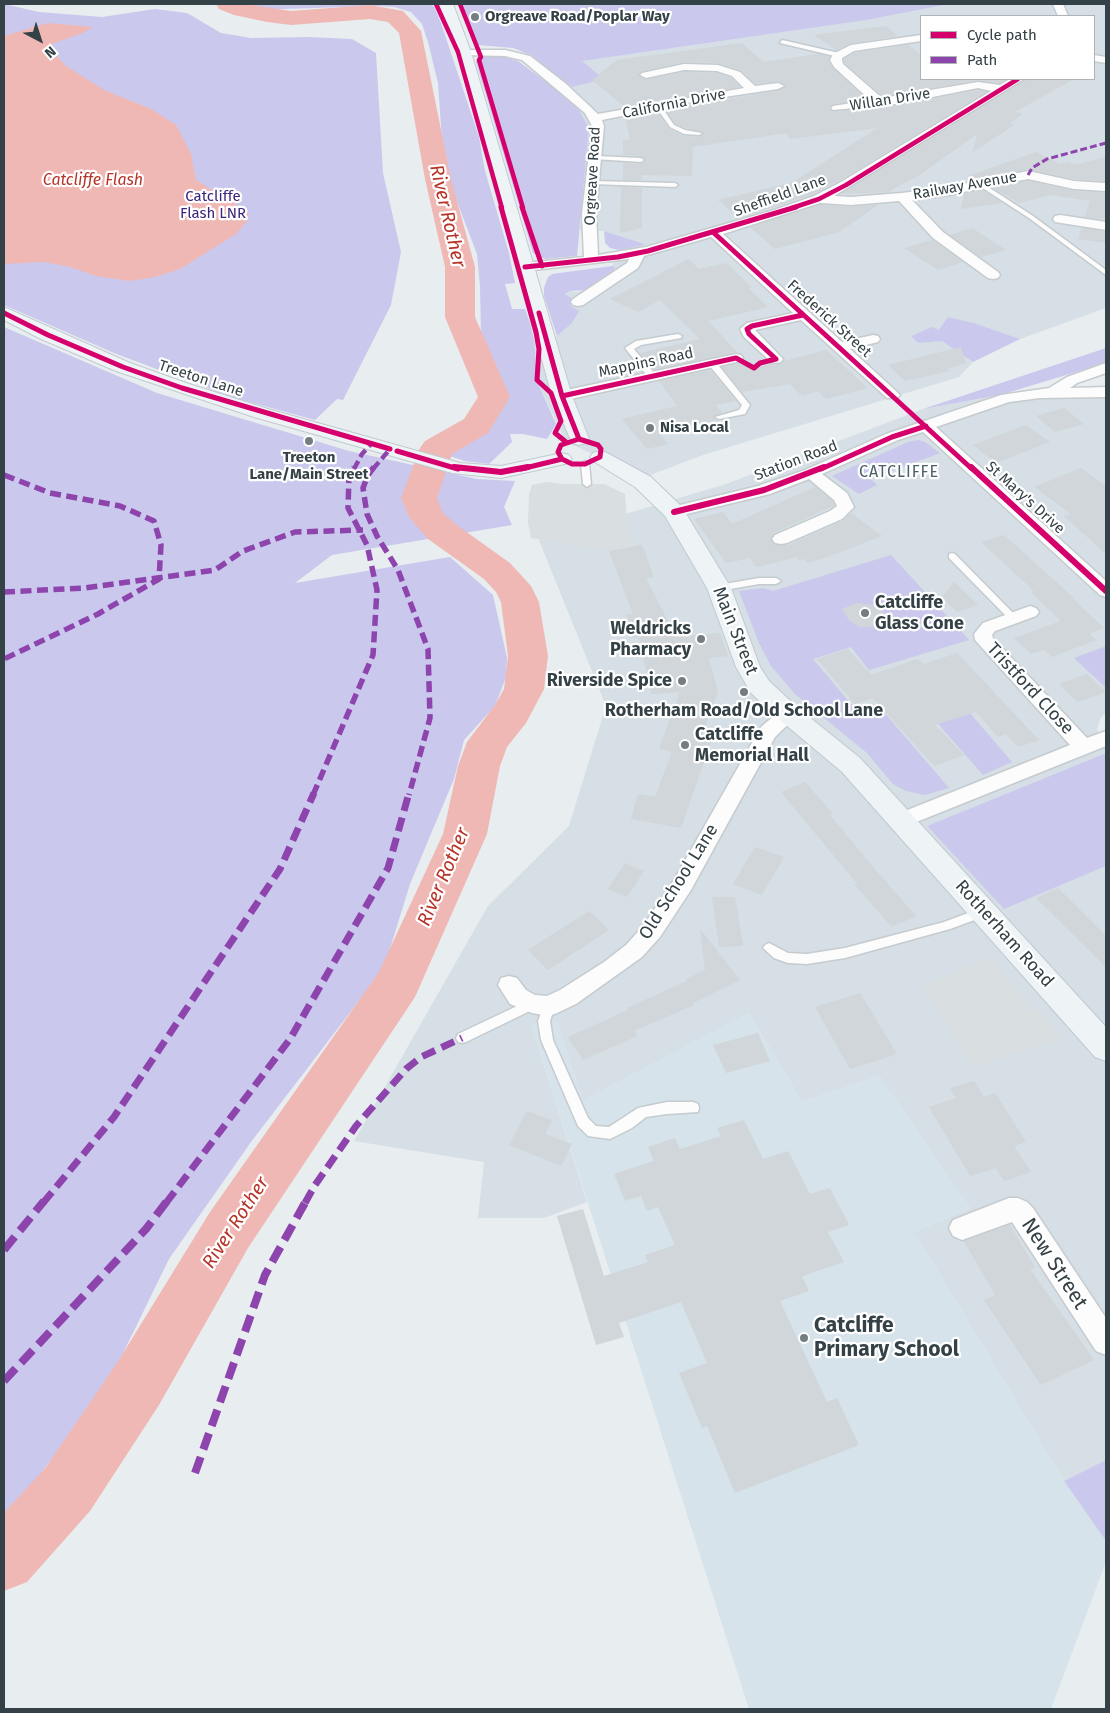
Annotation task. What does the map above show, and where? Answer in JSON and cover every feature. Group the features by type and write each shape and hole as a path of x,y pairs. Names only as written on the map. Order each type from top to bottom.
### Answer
{"main road":[{"path":"446,4 464,52 562,396 579,439"},
{"name":"Treeton Lane","path":"4,314 123,367 182,388 459,469 500,472 562,459"},
{"path":"579,439 598,445 601,449 591,469 562,459 558,452 561,445 579,439"},
{"name":"Main Street","path":"591,469 643,482 674,512 719,588 748,667 760,687 788,714 852,765 902,820"},
{"name":"Rotherham Road","path":"902,820 1106,1048"}],"street":[{"path":"879,102 838,65 836,60 839,55 851,48 920,38"},
{"name":"Orgreave Road","path":"464,52 505,53 526,58 561,85 595,118 598,126 589,214 591,260"},
{"name":"California Drive","path":"718,68 725,55"},
{"name":"California Drive","path":"646,75 684,67 718,68 736,74 753,90"},
{"name":"Sheffield Lane","path":"525,267 639,253 714,233 819,199 846,185 1016,80"},
{"name":"Willan Drive","path":"837,108 978,85 1001,89"},
{"name":"California Drive","path":"595,118 659,107 690,99 778,86"},
{"name":"Railway Avenue","path":"819,199 851,201 902,197 1028,175 1074,184 1106,187"},
{"name":"Railway Avenue","path":"902,197 938,235 993,275"},
{"path":"1060,219 1106,226"},
{"name":"Frederick Street","path":"714,233 892,395"},
{"path":"578,302 633,265 639,253"},
{"path":"776,359 749,334 747,329 752,326 803,315"},
{"path":"839,347 873,339"},
{"name":"Mappins Road","path":"562,396 736,358"},
{"name":"Station Road","path":"1053,393 1072,380 1106,368"},
{"name":"Station Road","path":"674,512 764,490 811,473 892,437 1006,398 1053,393 1106,392"},
{"name":"St Mary's Drive","path":"926,426 1106,591"},
{"path":"781,539 836,515 846,507 841,497 811,473"},
{"name":"Tristford Close","path":"1021,615 990,627 983,634 984,640 1084,747"},
{"name":"Old School Lane","path":"540,1005 568,997 612,968 634,951 652,931 682,884 768,732 788,714"},
{"path":"902,820 1106,738"},
{"path":"509,985 518,997 540,1005"},
{"name":"New Street","path":"962,1228 1008,1210 1018,1210 1024,1216 1106,1342"}],"lane":[{"path":"782,42 839,55"},
{"path":"659,107 664,111 672,126 684,132 699,133"},
{"path":"596,158 641,160"},
{"path":"593,183 675,185"},
{"path":"980,184 1031,217 1106,273"},
{"path":"652,376 629,348 639,343 678,336"},
{"path":"712,363 746,405 742,412 720,417"},
{"name":"Tristford Close","path":"952,556 1021,615"},
{"path":"719,588 759,581 776,581"},
{"path":"769,948 778,955 788,958 807,959 835,954 946,926 984,912"},
{"path":"462,1038 540,1005 547,1040 569,1093 583,1122 593,1132 610,1133 627,1124 643,1112 667,1108 693,1108"}],"shaded area":[{"path":"949,4 1106,4 1106,308 1020,339 977,324 939,331 932,328 911,336 918,343 942,341 973,362 959,377 703,455 632,482 600,457 566,442 537,381 534,340 557,336 572,323 570,305 565,295 570,291 578,292 615,267 612,266 619,250 645,245 604,231 580,230 589,128 579,110 557,90 604,79 581,61 867,20"},
{"path":"1098,386 1106,387 1106,646 1075,658 1106,688 1106,712 1100,719 1097,730 1106,740 1106,753 927,826 1004,908 1106,866 1106,1460 1064,1481 914,1232 970,1208 879,1076 802,1102 749,1013 583,1101 557,1022 531,1024 587,1202 544,1218 478,1218 484,1162 354,1141 488,906 569,826 606,706 539,540 726,484 923,409 1000,395"},
{"path":"547,482 604,484 625,494 628,533 633,544 601,550 531,538 528,523 529,494 532,485"},
{"path":"992,957 1032,1011 1038,1010 1062,1039 972,1067 923,985"},
{"name":"Catcliffe Primary School","path":"749,1013 802,1102 879,1076 970,1208 914,1232 1064,1481 1106,1541 1106,1562 1051,1709 749,1709 531,1024 557,1021 583,1101"}],"green space":[{"name":"Catcliffe Flash LNR","path":"4,4 39,12 102,17 155,9 187,13 221,33 251,38 308,37 352,39 376,53 383,173 401,252 391,305 343,400 337,399 315,420 231,397 114,353 4,305"},
{"path":"240,4 431,4 434,7 479,137 485,171 509,253 515,283 505,284 512,309 525,309 530,323 534,340 537,381 556,424 547,439 523,434 510,434 512,442 489,464 465,461 446,455 479,434 490,424 502,397 481,333 477,254 453,191 443,154 438,83 422,24 411,12 394,7 253,10"},
{"path":"459,4 949,4 867,20 582,61 604,79 572,87 545,68 533,56 513,48 478,45"},
{"path":"497,55 518,61 557,90 579,110 589,128 577,256 545,259 533,253 476,62 477,58"},
{"path":"604,231 645,245 619,250 610,248 605,243"},
{"path":"615,267 614,270 585,290 570,291 565,294 573,299 570,306 579,311 572,323 557,336 544,296 544,288 548,277 552,274"},
{"path":"948,317 977,324 1020,339 973,362 942,341 918,343 911,336 932,327 939,330"},
{"path":"4,327 157,393 349,451 477,479 515,481 504,507 512,525 332,555 295,583 450,557 493,595 507,658 506,677 495,706 464,740 454,779 410,884 384,968 251,1142 169,1259 108,1384 23,1497 4,1516"},
{"path":"1106,348 1106,363 1000,395 923,409"},
{"path":"918,440 925,442 940,453 871,479 877,485 859,494 832,476 908,442"},
{"path":"891,555 969,640 869,670 851,647 813,659 856,710 877,704 949,788 925,795 906,791 893,784 867,753 795,694 771,666 759,643 739,591 763,588 773,591"},
{"path":"1106,646 1106,688 1074,658"},
{"path":"945,684 1012,762 983,775 913,695"},
{"path":"1106,753 1106,866 1004,909 927,826"},
{"path":"1106,1460 1106,1541 1064,1481"}],"water":[{"name":"Catcliffe Flash","path":"48,23 93,27 83,33 54,43 49,48 66,66 104,90 151,109 176,125 191,154 196,180 248,212 247,221 236,234 180,269 155,277 129,281 96,276 70,267 45,262 4,264 4,36"}],"building":[{"path":"886,26 898,36 851,43 836,50 814,35"},
{"path":"742,43 763,62 819,54 830,57 828,61 833,68 866,99 833,104 829,108 833,112 897,106 978,90 986,92 840,180 813,194 739,218 718,200 791,183 878,128 790,139 786,133 693,147 692,176 642,175 642,180 623,180 623,163 641,164 646,161 641,156 623,155 623,140 630,140 626,117 657,111 669,129 684,136 699,137 704,132 675,124 665,109 778,91 786,85 778,81 756,84 741,70 719,63 684,62 642,71 638,75 646,80 684,72 717,73 731,78 740,87 625,107 592,80 617,60"},
{"path":"908,45 920,54 920,80 978,80 883,96 845,63 844,59 855,53"},
{"path":"978,80 1005,80 1000,83"},
{"path":"1024,80 1072,80 1015,112 1023,114 1009,124 1014,125 973,152 977,134 914,179 888,192 840,194"},
{"path":"1036,152 1060,164 1068,162 1074,165 1106,157 1106,181 1074,179 1028,169 967,181 968,176"},
{"path":"1028,181 1074,191 1106,193 1106,220 1085,217 1090,201 1051,195 1019,203 993,188"},
{"path":"621,187 642,188 642,228 620,233"},
{"path":"982,190 1002,203 961,209 964,194"},
{"path":"820,205 851,207 878,205 839,232 775,249 750,227"},
{"path":"972,228 1006,250 981,257 950,235"},
{"path":"1082,228 1106,232 1106,243 1078,239"},
{"path":"932,240 963,262 938,270 904,248"},
{"path":"689,259 699,269 726,263 752,287 748,288 768,307 708,321 737,352 654,370 640,353 700,339 660,300 638,312 610,299"},
{"path":"961,347 966,363 947,369 950,371 905,381 888,365"},
{"path":"826,350 868,388 826,399 818,391 802,396 790,384 742,392 722,367 741,363 744,360 752,369 771,364 776,365 784,361"},
{"path":"710,370 736,401 716,405 722,413 713,416 717,420 660,434 668,444 647,449 622,419 677,406 659,381"},
{"path":"1064,408 1084,424 1055,432 1036,416"},
{"path":"1026,425 1050,442 996,463 973,445"},
{"path":"1081,468 1106,486 1106,554 1064,516 1071,514 1034,487"},
{"path":"815,487 835,505 774,533 770,539 774,544 788,545 843,521 851,513 882,536 808,563 804,559 799,560 797,557 757,567 750,558 726,563 694,519 723,512 732,524"},
{"path":"1004,535 1074,598 1072,598 1104,628 1089,634 1096,640 1052,657 1044,650 1031,654 1014,638 1061,621 1031,592 1034,591 981,542"},
{"path":"642,545 654,577 646,578 676,637 720,633 728,656 709,658 718,691 705,728 715,730 681,828 631,819 638,794 655,797 672,752 659,749 680,692 651,694 639,637 633,638 626,615 633,614 609,551"},
{"path":"954,582 978,605 957,612 942,597"},
{"name":"Catcliffe Glass Cone","path":"856,603 874,605 887,615 879,624 872,627 859,627 849,620 842,609"},
{"path":"848,649 871,675 917,659 924,664 957,653 1039,740 1018,747 1006,734 998,737 976,712 935,725 964,755 934,766 873,698 855,704 817,659"},
{"path":"1087,674 1106,692 1078,702 1059,684"},
{"path":"805,782 833,814 830,815 873,867 916,916 892,927 854,884 859,886 781,792"},
{"path":"755,847 784,857 762,895 733,884"},
{"path":"625,863 644,871 627,897 608,889"},
{"path":"1058,888 1106,936 1106,967 1036,898"},
{"path":"712,897 735,897 743,946 719,947"},
{"path":"589,911 609,930 548,970 528,950"},
{"path":"700,929 740,980 693,1003 694,1005 634,1031 637,1036 583,1060 568,1037 628,1010 627,1008 687,981 686,979 705,970"},
{"path":"860,993 897,1054 850,1069 815,1007"},
{"path":"758,1033 770,1061 726,1073 713,1045"},
{"path":"974,1081 984,1097 995,1093 1026,1142 1014,1146 1031,1172 1004,1181 996,1168 970,1176 929,1107 956,1098 950,1088"},
{"path":"527,1111 552,1120 545,1134 572,1144 561,1166 509,1145"},
{"path":"744,1120 763,1159 788,1151 810,1194 830,1188 849,1225 828,1232 844,1262 802,1276 809,1291 780,1301 827,1402 837,1398 859,1445 735,1493 707,1426 702,1428 679,1373 707,1363 681,1302 619,1323 624,1337 596,1345 557,1216 583,1209 604,1276 648,1262 645,1255 675,1245 658,1207 647,1211 641,1196 625,1201 614,1174 654,1161 648,1147 675,1138 680,1149 721,1136 717,1128"},
{"path":"1010,1225 1035,1267 1030,1269 1094,1360 1041,1385 984,1300 995,1295 964,1241"}],"waterway":[{"name":"River Rother","path":"4,1559 68,1489 138,1384 229,1230 398,983 465,834 479,766 488,742 511,713 524,689 528,656 520,602 512,586 497,571 441,531 427,517 419,498 437,448 476,426 494,397 460,317 460,267 438,179 410,31 395,16 370,12 291,18 242,10 227,4"}],"marked path":[{"path":"1028,175 1032,168 1047,159 1106,143"},
{"path":"4,1250 114,1117 280,869 337,742 373,655 377,590 367,545 348,508 349,477 362,454 371,444"},
{"path":"4,1381 146,1229 290,1039 388,868 430,718 428,649 398,570 377,536 367,514 363,488 368,475 390,449"},
{"path":"4,475 50,493 120,506 154,521 161,545 159,579 98,614 4,659"},
{"path":"4,592 84,588 215,570 243,551 295,532 363,530"},
{"path":"195,1473 265,1275 315,1185 356,1126 406,1069 421,1057 462,1038"}],"cycle path":[{"path":"436,4 458,52 536,332 539,349 537,380 551,393 561,421 555,433 566,442"},
{"path":"460,4 481,57 479,60 531,236 542,266"},
{"path":"525,267 618,257 648,251 779,213 819,199 846,185 1016,80"},
{"path":"714,233 1106,591"},
{"path":"4,313 48,335 123,367 182,388 390,449"},
{"path":"539,313 562,396 579,439"},
{"path":"776,359 749,334 747,329 752,326 803,315"},
{"path":"562,396 736,358 754,368 760,363 776,359"},
{"path":"674,512 764,490 811,473 892,437 926,426"},
{"path":"579,439 598,445 601,449 600,457 585,464 572,464 562,459 558,452 561,445 579,439"},
{"path":"397,451 459,469 501,472 562,459"}],"place":[{"name":"Orgreave Road/Poplar Way","path":"475,17"},
{"name":"Nisa Local","path":"650,428"},
{"name":"Treeton Lane/Main Street","path":"309,441"},
{"name":"Catcliffe Glass Cone","path":"865,613"},
{"name":"Weldricks Pharmacy","path":"701,639"},
{"name":"Riverside Spice","path":"682,681"},
{"name":"Rotherham Road/Old School Lane","path":"744,692"},
{"name":"Catcliffe Memorial Hall","path":"685,745"},
{"name":"Catcliffe Primary School","path":"804,1338"}],"district":[{"name":"CATCLIFFE","path":"899,473"}]}
